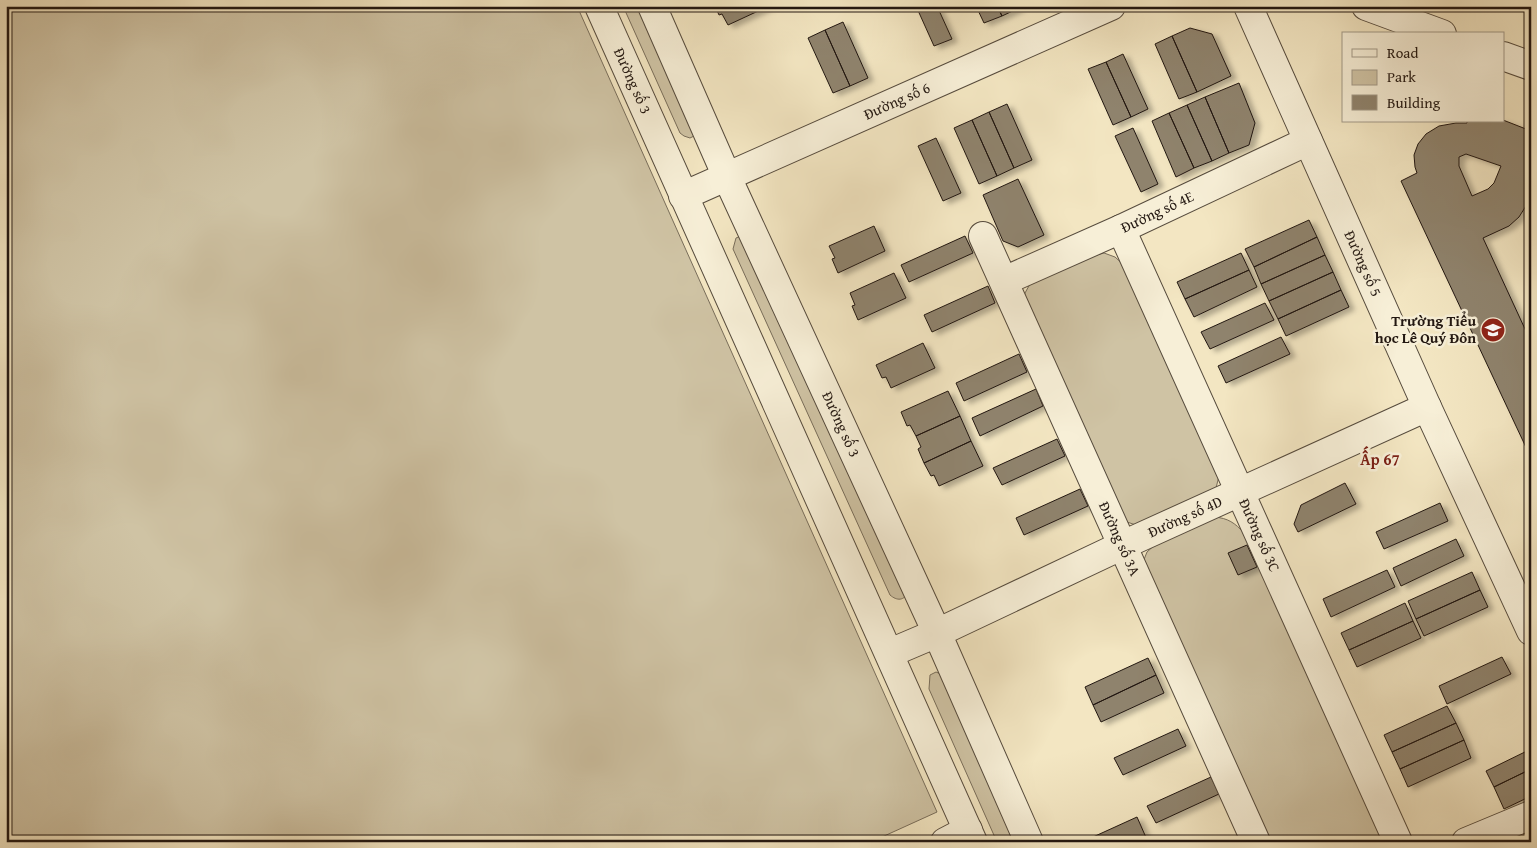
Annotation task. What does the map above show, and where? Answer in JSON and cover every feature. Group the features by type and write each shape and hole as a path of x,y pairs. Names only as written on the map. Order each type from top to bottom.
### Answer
{"street":[{"name":"Đường số 3","path":"599,6 890,653 962,838"},
{"name":"Đường số 3","path":"652,6 727,178 937,633 1030,842"},
{"name":"Đường số 6","path":"683,196 1111,6"},
{"name":"Đường số 5","path":"1248,6 1427,407 1527,613"},
{"path":"1366,6 1437,32"},
{"path":"1504,56 1531,66"},
{"name":"Đường số 4E","path":"1004,281 1121,229 1308,141"},
{"name":"Đường số 3C","path":"1121,229 1398,842"},
{"name":"Đường số 3A","path":"983,236 1256,842"},
{"name":"Đường số 4D","path":"890,653 1427,407"},
{"path":"1466,842 1531,815"}],"green space":[{"path":"6,6 577,6 937,812 871,842 6,842"},
{"path":"623,6 644,6 696,135 690,138 680,133"},
{"path":"741,236 908,592 902,598 898,599 890,595 733,249 736,238"},
{"path":"1104,253 1115,257 1126,267 1219,476 1216,488 1136,525 1127,522 1023,304 1025,293 1030,284"},
{"path":"1214,517 1231,522 1244,533 1390,842 1264,842 1143,562 1147,552 1157,543"},
{"path":"936,672 943,675 1021,842 997,842 929,689 930,675"}],"building":[{"path":"715,6 769,6 728,25 722,14 719,15"},
{"path":"916,6 937,6 952,39 934,46"},
{"path":"976,6 997,6 1002,16 984,23"},
{"path":"997,6 1019,6 1019,8 1002,16"},
{"path":"843,22 868,78 850,86 825,30"},
{"path":"1190,28 1212,34 1231,76 1197,92 1172,36"},
{"path":"825,30 850,86 833,93 808,38"},
{"path":"1172,36 1197,92 1179,99 1155,44"},
{"path":"1123,54 1148,109 1131,117 1106,62"},
{"path":"1106,62 1131,117 1113,125 1088,69"},
{"path":"1239,83 1255,123 1249,145 1229,153 1205,97"},
{"path":"1205,97 1229,153 1212,161 1187,105"},
{"path":"1007,104 1032,160 1014,168 989,112"},
{"path":"1187,105 1212,161 1194,168 1169,113"},
{"path":"989,112 1014,168 997,176 972,120"},
{"path":"1169,113 1194,168 1176,177 1152,121"},
{"path":"972,120 997,176 979,184 954,128"},
{"path":"1504,120 1531,131 1531,198 1519,217 1509,226 1483,238 1531,342 1531,458 1401,181 1417,173 1414,155 1418,144 1426,134 1439,126 1504,122","holes":["1466,154 1501,166 1494,183 1488,189 1472,196 1459,166 1459,157"]},
{"path":"1133,128 1158,184 1141,192 1115,136"},
{"path":"936,138 961,193 943,201 918,146"},
{"path":"1018,179 1044,235 1018,247 1003,241 983,195"},
{"path":"1309,220 1317,237 1254,267 1245,249"},
{"path":"874,226 885,251 838,273 832,259 835,258 829,246"},
{"path":"965,236 973,253 909,282 901,265"},
{"path":"1317,237 1325,255 1261,284 1254,267"},
{"path":"1241,253 1249,270 1185,299 1177,282"},
{"path":"1325,255 1333,272 1269,301 1261,284"},
{"path":"1249,270 1257,287 1194,317 1185,299"},
{"path":"1333,272 1341,290 1278,319 1269,301"},
{"path":"894,273 906,298 858,320 852,306 855,305 850,293"},
{"path":"988,286 995,303 932,332 924,315"},
{"path":"1341,290 1349,307 1286,336 1278,319"},
{"path":"1265,303 1274,320 1210,349 1201,332"},
{"path":"1281,337 1290,354 1226,383 1218,366"},
{"path":"923,343 935,368 891,388 886,377 882,378 876,365"},
{"path":"1019,354 1027,372 964,401 956,383"},
{"path":"1036,389 1043,406 980,436 972,418"},
{"path":"948,391 960,416 916,436 910,425 907,426 901,412"},
{"path":"960,416 971,441 924,463 918,449 921,447 916,436"},
{"path":"1057,439 1065,456 1002,485 993,468"},
{"path":"971,441 983,466 939,486 934,475 931,476 924,463"},
{"path":"1345,483 1356,504 1298,532 1294,524 1301,505"},
{"path":"1080,489 1088,506 1024,535 1016,518"},
{"path":"1440,503 1448,521 1384,549 1376,532"},
{"path":"1456,539 1464,556 1401,586 1393,568"},
{"path":"1247,545 1257,567 1238,575 1228,553"},
{"path":"1387,570 1395,587 1331,617 1323,599"},
{"path":"1472,572 1480,590 1416,619 1408,601"},
{"path":"1480,590 1488,607 1424,636 1416,619"},
{"path":"1405,603 1413,621 1349,650 1341,633"},
{"path":"1413,621 1421,638 1357,667 1349,650"},
{"path":"1502,657 1511,674 1447,704 1439,686"},
{"path":"1148,658 1156,675 1093,705 1085,687"},
{"path":"1156,675 1164,693 1101,722 1093,705"},
{"path":"1447,706 1456,723 1392,752 1384,735"},
{"path":"1456,723 1464,740 1400,769 1392,752"},
{"path":"1178,729 1186,746 1123,775 1114,758"},
{"path":"1464,740 1471,758 1408,787 1400,769"},
{"path":"1531,749 1531,769 1494,787 1486,771"},
{"path":"1531,769 1531,796 1504,809 1494,787"},
{"path":"1211,777 1219,794 1156,823 1147,806"},
{"path":"1137,817 1148,842 1095,842 1093,837"}],"place":[{"name":"Trường Tiểu học Lê Quý Đôn","path":"1493,330"}],"district":[{"name":"Ấp 67","path":"1380,459"}]}
